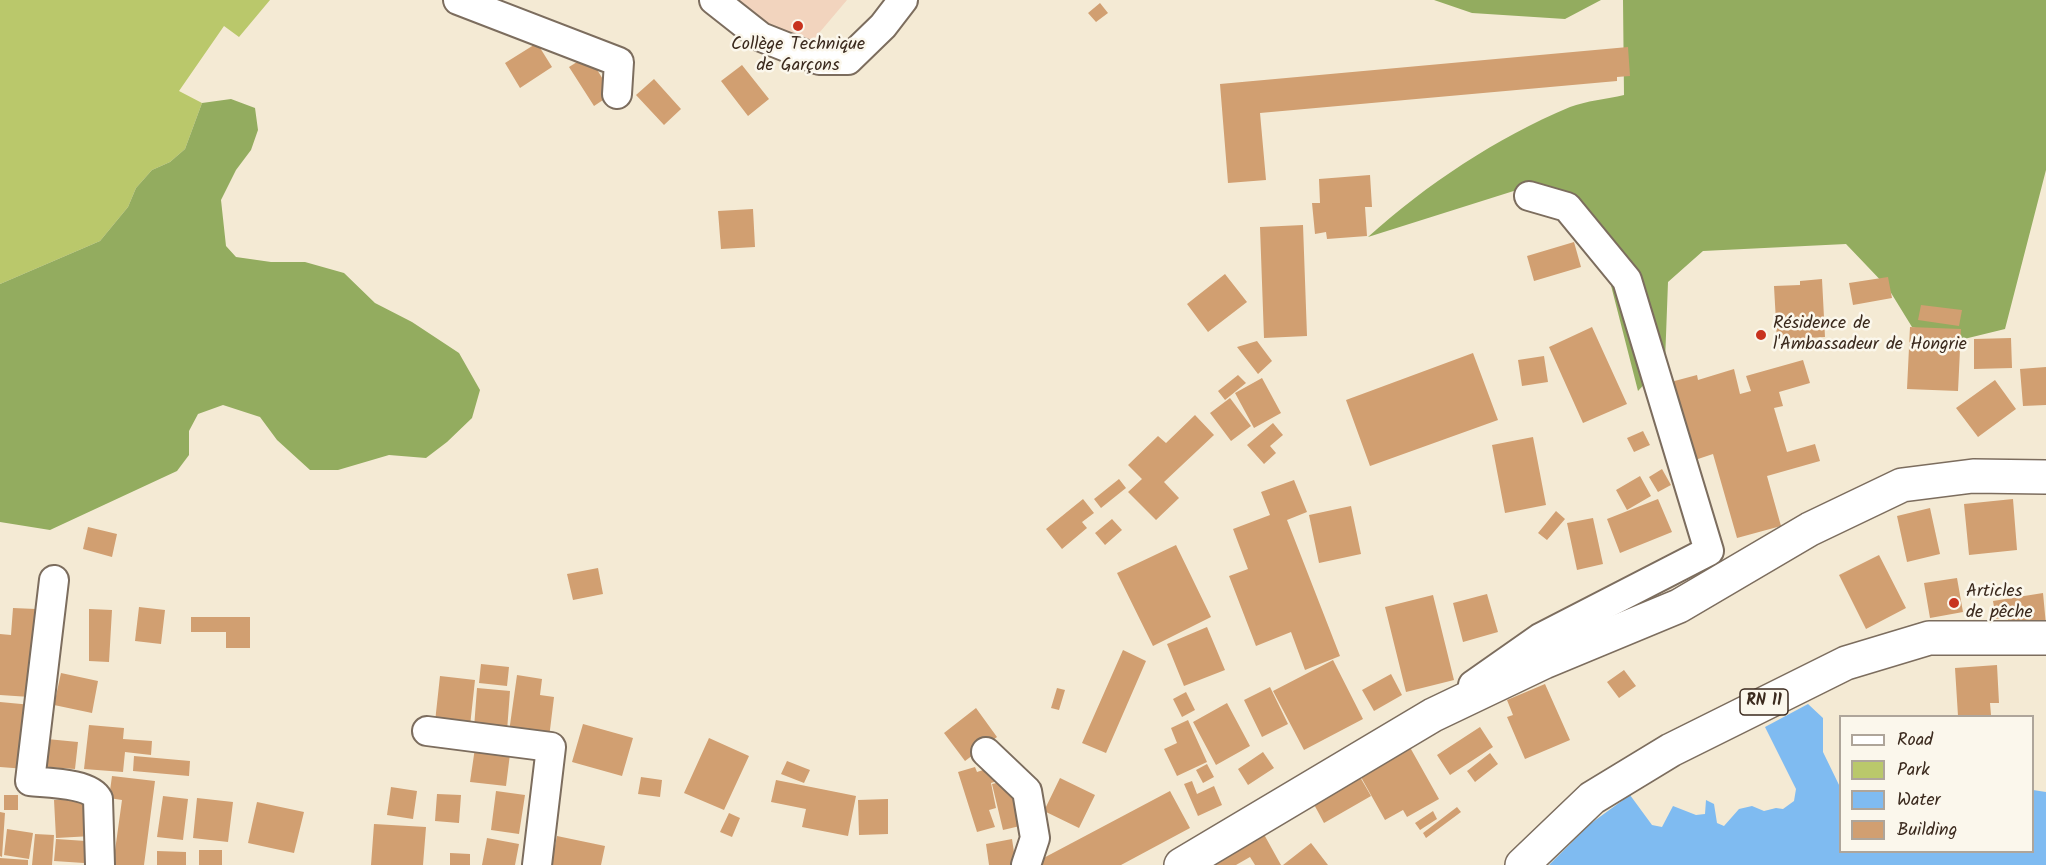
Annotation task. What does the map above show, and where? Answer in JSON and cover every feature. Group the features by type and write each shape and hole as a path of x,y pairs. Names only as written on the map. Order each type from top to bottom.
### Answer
{"main road":[{"path":"1181,865 1433,715 1544,662 1679,606 1810,528 1902,485 1973,476 2046,477"},
{"name":"RN 11","path":"1522,865 1592,798 1671,750 1846,663 1929,638 2046,638"}],"street":[{"path":"458,0 619,62 617,94"},
{"path":"714,0 761,37 819,60 848,60 883,26 903,0"},
{"path":"1433,715 1529,644 1709,551 1627,280 1568,207 1529,196"},
{"path":"54,579 30,781 84,787 96,793 99,799 100,865"},
{"path":"427,731 551,747 537,865"},
{"path":"986,752 1027,791 1035,838 1026,865"}],"shaded area":[{"name":"Collège Technique de Garçons","path":"739,0 847,0 803,52"}],"green space":[{"path":"0,0 270,0 239,37 224,26 179,91 202,103 185,149 170,162 152,170 136,188 128,207 100,241 0,284"},
{"path":"1434,0 1601,0 1565,19 1472,13"},
{"path":"1623,0 2046,0 2046,170 2005,329 1960,340 1912,327 1888,288 1846,244 1703,251 1668,282 1665,362 1638,391 1605,262 1581,205 1539,183 1368,237 1438,181 1516,133 1570,107 1624,95"},
{"path":"231,99 255,108 258,130 251,150 236,170 221,200 226,246 236,257 271,262 305,262 344,273 375,303 412,322 459,353 480,390 472,418 426,458 389,455 338,470 310,470 277,440 260,417 223,405 198,414 189,431 189,455 177,471 50,530 0,522 0,284 100,241 128,207 136,188 152,170 170,162 185,149 202,103"}],"water":[{"path":"1808,704 1823,718 1823,752 1839,785 1839,853 2034,853 2034,790 2046,792 2046,865 1549,865 1590,824 1630,795 1652,825 1662,827 1673,806 1696,815 1705,814 1706,800 1714,804 1717,823 1724,826 1739,809 1752,806 1764,811 1783,809 1794,801 1796,789 1765,727"}],"building":[{"path":"1100,3 1108,13 1096,22 1088,13"},
{"path":"537,43 552,67 520,88 505,63"},
{"path":"1628,47 1630,76 1617,77 1617,81 1260,113 1266,180 1228,183 1220,84"},
{"path":"588,55 612,94 594,106 569,67"},
{"path":"742,65 769,99 748,116 721,81"},
{"path":"654,79 681,109 664,125 636,95"},
{"path":"1370,175 1372,207 1365,207 1367,236 1327,239 1326,232 1315,234 1312,203 1320,203 1319,179"},
{"path":"753,209 755,247 721,249 718,211"},
{"path":"1303,225 1307,336 1264,338 1260,227"},
{"path":"1574,242 1581,267 1534,281 1527,256"},
{"path":"1225,274 1247,302 1208,332 1187,304"},
{"path":"1888,277 1892,298 1853,305 1849,283"},
{"path":"1822,279 1825,337 1777,340 1774,286 1800,285 1800,281"},
{"path":"1921,305 1962,310 1959,326 1918,320"},
{"path":"1592,327 1627,404 1583,423 1549,347"},
{"path":"1910,327 1961,329 1958,391 1907,389"},
{"path":"2011,338 2012,368 1974,369 1974,339"},
{"path":"1257,341 1272,361 1258,374 1237,347"},
{"path":"1473,353 1498,420 1370,466 1346,400"},
{"path":"1544,356 1548,382 1522,386 1518,360"},
{"path":"1803,360 1810,383 1779,392 1783,406 1774,408 1787,452 1815,444 1820,461 1767,476 1781,526 1737,538 1713,454 1689,462 1667,383 1697,375 1698,380 1734,369 1740,394 1751,391 1746,376"},
{"path":"2046,367 2046,405 2023,406 2020,369"},
{"path":"1238,375 1246,383 1225,400 1218,391"},
{"path":"1262,378 1281,413 1254,428 1235,393"},
{"path":"1995,380 2016,409 1978,437 1956,408"},
{"path":"1230,398 1251,426 1231,441 1210,413"},
{"path":"1195,415 1214,435 1164,482 1179,498 1156,520 1128,492 1142,479 1128,465 1158,436 1166,443"},
{"path":"1273,423 1283,435 1270,446 1276,453 1264,464 1247,445"},
{"path":"1643,431 1650,445 1634,452 1627,438"},
{"path":"1533,437 1546,505 1505,513 1492,445"},
{"path":"1662,469 1671,485 1658,492 1649,477"},
{"path":"1640,476 1651,496 1627,510 1616,490"},
{"path":"1119,479 1126,488 1101,508 1094,499"},
{"path":"1294,480 1307,512 1287,520 1340,656 1305,670 1291,632 1256,646 1229,576 1248,569 1233,529 1270,515 1261,492"},
{"path":"1083,499 1094,513 1082,522 1087,528 1062,549 1046,529"},
{"path":"1658,499 1672,532 1620,553 1607,519"},
{"path":"2013,499 2017,550 1969,555 1964,504"},
{"path":"1351,506 1361,554 1319,563 1309,515"},
{"path":"1930,508 1940,554 1907,562 1897,516"},
{"path":"1556,511 1565,519 1547,540 1538,533"},
{"path":"1593,518 1603,564 1577,570 1567,523"},
{"path":"1112,519 1122,530 1105,545 1095,533"},
{"path":"88,527 117,534 112,557 83,549"},
{"path":"1176,545 1211,617 1153,646 1117,573"},
{"path":"1879,555 1906,608 1866,629 1839,575"},
{"path":"598,568 603,594 573,600 567,574"},
{"path":"1957,578 1963,612 1930,618 1924,583"},
{"path":"2043,593 2046,625 2010,631 2008,617 1996,619 1993,601"},
{"path":"1487,594 1498,632 1463,642 1453,603"},
{"path":"1433,595 1454,680 1406,692 1385,607"},
{"path":"139,607 165,610 161,644 135,641"},
{"path":"13,608 36,609 30,697 0,695 0,634 11,635"},
{"path":"89,609 112,610 109,662 89,661"},
{"path":"191,617 250,617 250,648 226,648 226,632 191,632"},
{"path":"1207,627 1225,670 1184,686 1167,644"},
{"path":"1123,650 1146,661 1106,753 1082,743"},
{"path":"1333,660 1363,719 1304,750 1273,691"},
{"path":"481,664 509,667 507,686 479,683"},
{"path":"1997,665 1999,703 1990,703 1991,715 1958,715 1955,668"},
{"path":"1624,670 1636,686 1619,698 1607,682"},
{"path":"61,673 98,681 92,713 54,705"},
{"path":"1391,674 1402,695 1374,711 1362,690"},
{"path":"517,675 542,679 540,695 554,697 549,738 509,732"},
{"path":"440,676 475,680 470,726 435,722"},
{"path":"1545,684 1570,740 1525,759 1507,717 1513,715 1507,700"},
{"path":"1270,687 1288,724 1262,737 1244,700"},
{"path":"477,688 510,691 507,731 474,728"},
{"path":"1057,688 1065,690 1059,710 1051,708"},
{"path":"1186,692 1195,710 1182,717 1173,699"},
{"path":"0,702 32,705 26,769 0,767"},
{"path":"1227,703 1250,746 1216,765 1193,722"},
{"path":"976,708 997,737 965,761 944,733"},
{"path":"1188,720 1207,762 1177,776 1164,749 1177,743 1171,728"},
{"path":"583,724 633,738 622,776 572,762"},
{"path":"89,725 124,728 123,739 152,741 151,755 125,752 123,772 84,769"},
{"path":"1480,727 1493,747 1450,775 1437,755"},
{"path":"709,738 749,756 724,810 684,793"},
{"path":"47,739 78,742 75,769 45,767"},
{"path":"476,741 511,746 506,786 470,782"},
{"path":"1407,742 1439,799 1407,817 1403,810 1385,820 1357,770"},
{"path":"1263,752 1274,768 1248,785 1238,769"},
{"path":"1490,753 1498,764 1475,782 1467,771"},
{"path":"134,756 190,761 189,776 133,771"},
{"path":"787,761 810,770 804,783 781,774"},
{"path":"1207,764 1214,777 1203,783 1196,770"},
{"path":"995,766 1000,780 991,783 996,808 989,810 995,827 977,832 958,772 975,767 977,772"},
{"path":"1356,770 1371,796 1324,823 1310,797"},
{"path":"112,776 155,781 144,865 113,865 122,800 109,798"},
{"path":"641,777 662,780 660,797 638,794"},
{"path":"1060,778 1095,795 1079,828 1044,811"},
{"path":"776,780 856,796 848,836 802,827 806,809 771,802"},
{"path":"1009,780 1020,826 1003,830 992,784"},
{"path":"1192,781 1197,794 1214,786 1222,805 1198,816 1184,784"},
{"path":"391,787 417,791 413,819 387,815"},
{"path":"496,791 525,795 519,834 491,830"},
{"path":"1170,791 1190,828 1121,865 1038,865 1036,862"},
{"path":"437,794 461,795 459,823 435,821"},
{"path":"4,795 18,795 18,810 4,810"},
{"path":"163,796 188,799 183,840 157,837"},
{"path":"90,798 92,836 56,838 54,800"},
{"path":"197,798 233,802 228,842 193,838"},
{"path":"888,799 888,834 859,835 858,800"},
{"path":"257,802 304,812 294,853 248,843"},
{"path":"1457,807 1461,812 1426,838 1423,833"},
{"path":"1433,811 1437,819 1420,830 1415,823"},
{"path":"0,812 5,813 2,857 0,856"},
{"path":"729,813 740,818 732,837 720,832"},
{"path":"374,824 426,827 423,865 371,865"},
{"path":"7,829 33,833 29,859 4,855"},
{"path":"1261,829 1281,865 1255,865 1250,857 1236,865 1200,865"},
{"path":"35,834 54,835 52,865 32,865"},
{"path":"557,836 605,846 601,865 551,865"},
{"path":"487,838 519,844 515,865 482,865"},
{"path":"56,839 86,841 84,863 54,861"},
{"path":"1012,839 1016,865 989,865 986,844"},
{"path":"1311,843 1328,865 1283,865"},
{"path":"199,850 222,850 222,865 199,865"},
{"path":"157,851 186,852 186,865 157,865"},
{"path":"450,853 470,854 470,865 450,865"},
{"path":"0,858 28,860 28,865 0,865"}],"place":[{"name":"Collège Technique de Garçons","path":"798,26"},
{"name":"Résidence de l'Ambassadeur de Hongrie","path":"1761,335"},
{"name":"Articles de pêche","path":"1954,603"}]}
